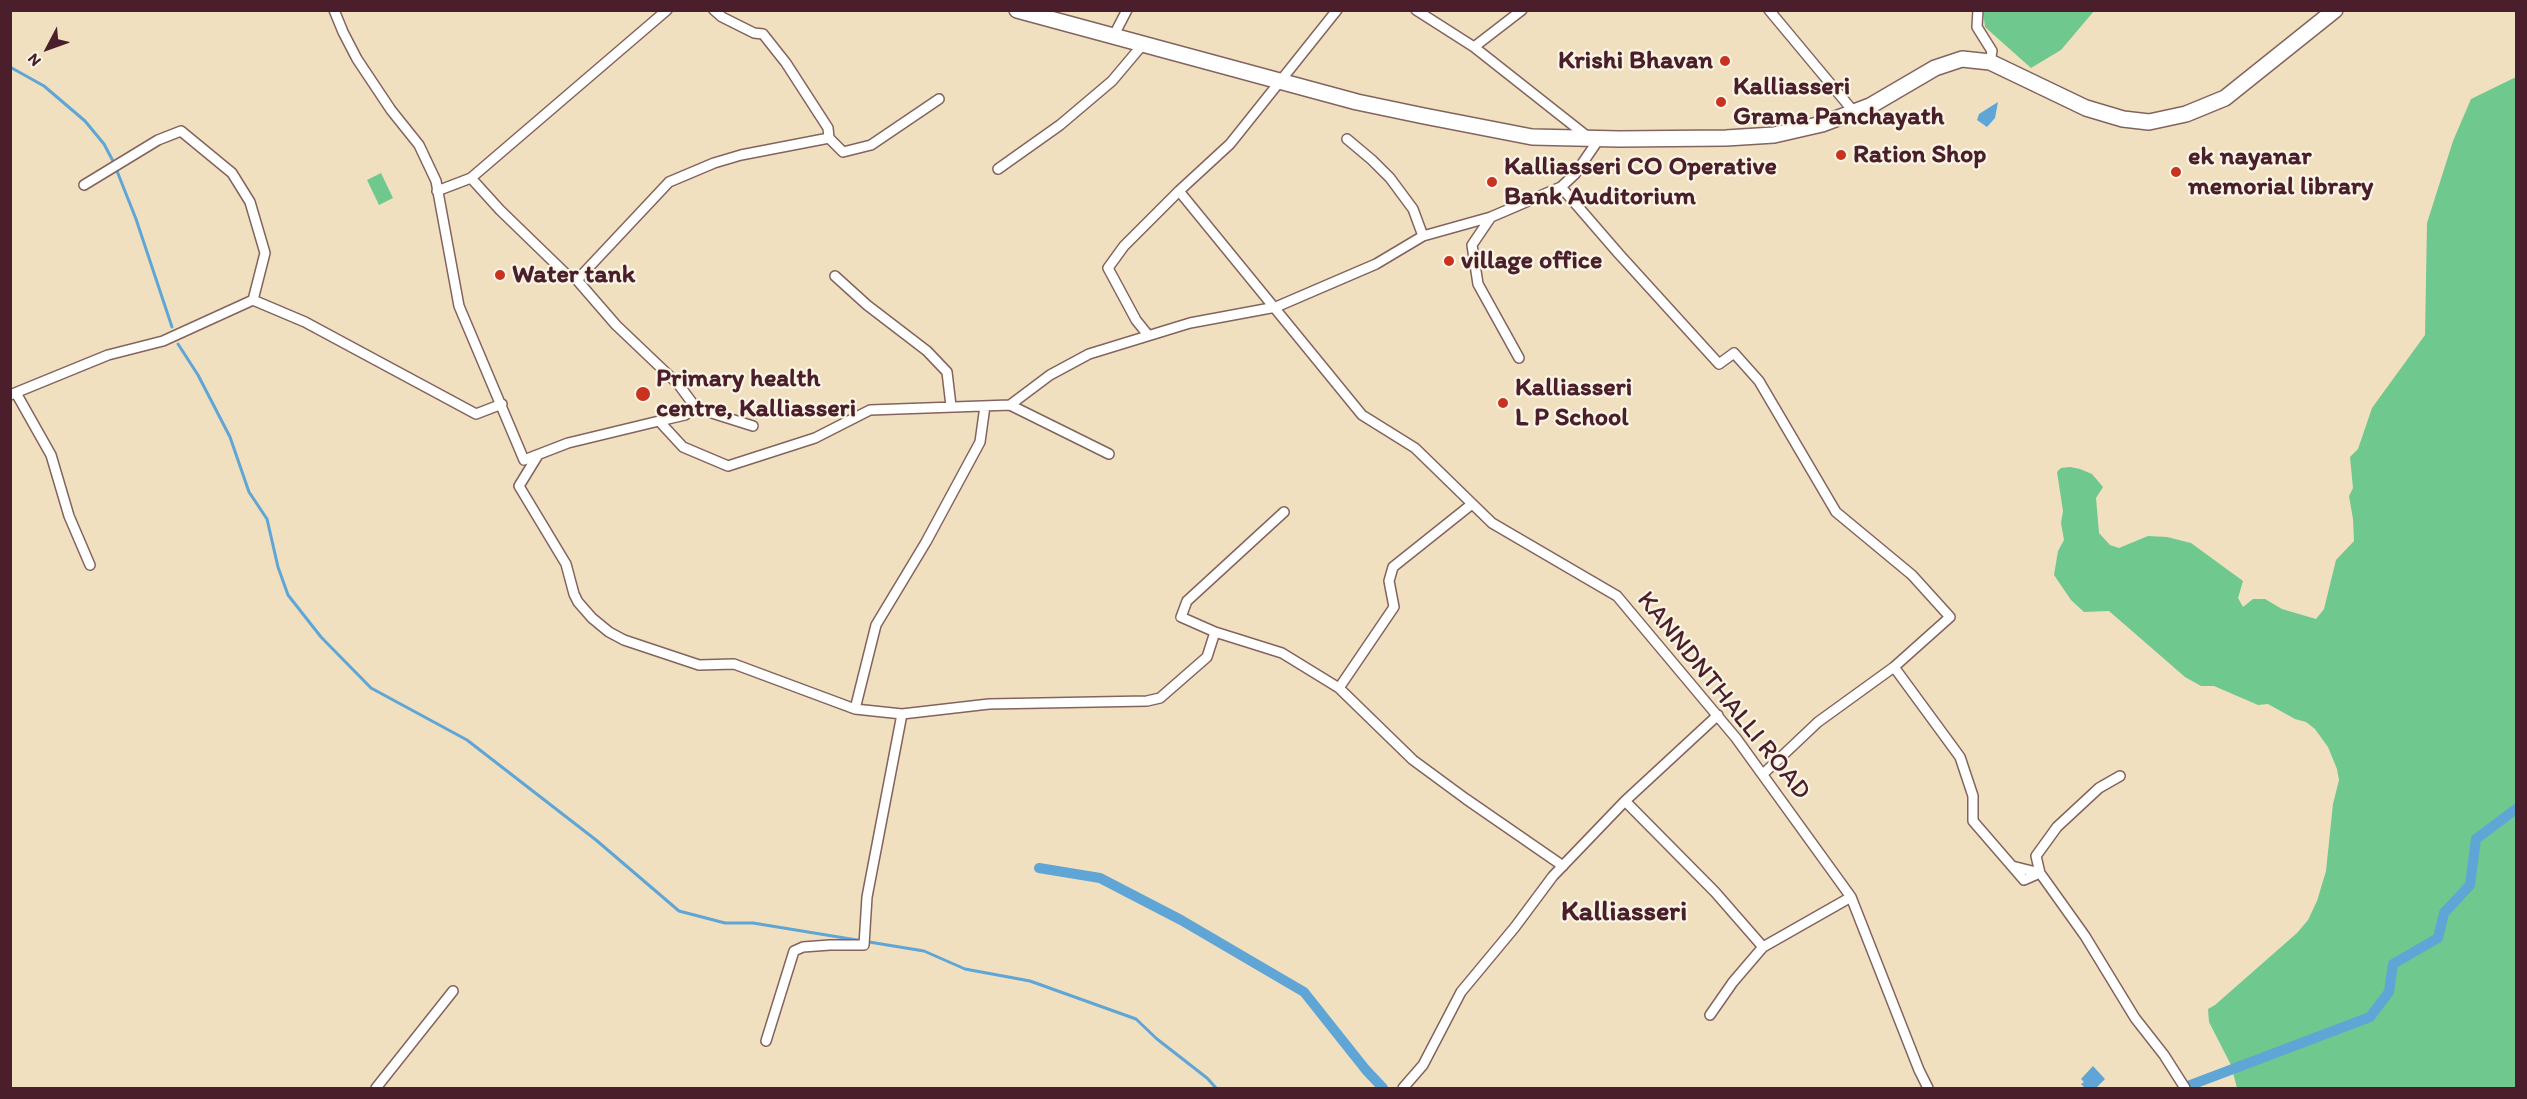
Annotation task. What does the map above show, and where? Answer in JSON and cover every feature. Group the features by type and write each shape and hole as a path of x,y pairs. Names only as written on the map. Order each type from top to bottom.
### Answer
{"highway":[{"path":"1017,10 1357,102 1532,138 1595,139 1726,138 1774,135 1822,124 1870,106 1935,69 1962,58 1990,62 2086,108 2122,119 2149,122 2186,114 2225,98 2336,10"}],"street":[{"path":"334,10 342,32 357,59 391,110 419,145 436,182 459,306 524,460 568,443 685,415 696,408"},
{"path":"437,190 471,178 667,10"},
{"path":"714,10 722,17 746,29 763,34 786,63 828,128 830,138 843,152 871,145 939,99"},
{"path":"1114,35 1127,10"},
{"path":"1148,335 1136,320 1108,268 1124,246 1230,144 1337,10"},
{"path":"1010,405 1050,375 1089,354 1190,323 1276,307 1376,264 1423,236 1491,217 1561,187 1575,174 1595,139 1474,47 1416,10"},
{"path":"1474,47 1522,10"},
{"path":"1769,10 1854,112"},
{"path":"1978,10 1977,27 1992,51 1990,62"},
{"path":"998,169 1060,125 1112,81 1144,44"},
{"path":"84,185 158,140 181,131 232,173 250,202 265,253 253,300"},
{"path":"577,280 669,182 714,163 741,155 830,138"},
{"path":"1347,139 1372,160 1395,186 1413,209 1423,236"},
{"path":"471,178 500,210 565,273 577,280 616,325 679,385 696,408 753,426"},
{"path":"1561,187 1719,364 1734,353 1759,381 1836,512 1912,575 1950,617 1894,667 1818,722 1762,774"},
{"name":"KANNDNTHALLI ROAD","path":"1179,191 1362,415 1415,448 1492,523 1617,596 1718,715 1851,897 1928,1089"},
{"path":"1491,217 1472,245 1478,284 1519,358"},
{"path":"835,276 867,305 927,351 947,372 951,406"},
{"path":"90,565 69,516 51,455 13,394 108,355 163,341 253,300 305,322 476,414 502,404"},
{"path":"659,421 683,447 728,466 815,438 870,410 1010,405 1108,454"},
{"path":"855,709 876,625 926,542 980,442 985,406"},
{"path":"538,455 519,486 566,564 578,602 609,632 624,640 699,665 734,664 855,709 902,714 989,704 1147,701 1160,698 1207,657 1215,632"},
{"path":"1339,688 1394,607 1389,581 1393,567 1472,504"},
{"path":"1284,512 1187,601 1181,617 1215,632 1282,653 1339,688 1413,760 1563,866"},
{"path":"1894,667 1960,757 1973,796 1973,821 2024,880 2040,873"},
{"path":"766,1041 794,951 803,947 864,945 867,897 902,714"},
{"path":"1403,1089 1423,1065 1461,992 1563,866 1625,801 1718,715"},
{"path":"2120,776 2099,788 2057,827 2037,856 2040,873 2085,936 2135,1018 2164,1055 2184,1089"},
{"path":"1625,801 1715,892 1763,947"},
{"path":"1710,1015 1733,982 1763,947 1851,897"},
{"path":"376,1089 453,991"}],"green space":[{"path":"1983,10 2094,11 2061,50 2031,68 1985,27"},
{"path":"2516,77 2516,1088 2237,1088 2231,1065 2209,1022 2208,1009 2297,933 2308,920 2317,901 2326,871 2333,804 2339,780 2337,769 2328,747 2315,729 2306,722 2295,719 2268,704 2258,705 2214,686 2201,686 2185,677 2109,611 2084,612 2071,600 2054,575 2058,551 2064,540 2061,523 2063,511 2057,472 2061,468 2080,469 2092,474 2103,487 2096,498 2099,533 2110,545 2119,548 2148,536 2167,537 2191,543 2243,581 2238,598 2243,607 2253,599 2265,599 2282,609 2316,619 2324,609 2336,560 2354,541 2349,496 2353,488 2350,457 2358,449 2372,408 2425,335 2427,223 2453,141 2471,99"},
{"path":"381,173 393,198 379,205 367,180"}],"water":[{"path":"1998,102 1995,118 1987,127 1977,120 1979,114"},
{"path":"2093,1066 2105,1079 2096,1088 2085,1088 2081,1084 2084,1082 2081,1079"}],"waterway":[{"path":"10,67 44,86 85,121 104,144 136,219 172,327"},
{"path":"178,344 198,375 230,437 249,492 267,519 278,567 288,595 321,637 371,688 467,740 596,840 679,911 725,923 753,923 924,951 965,969 1030,981 1136,1019 1216,1088"},
{"path":"2188,1086 2370,1017 2389,992 2393,964 2438,938 2444,913 2470,885 2476,839 2516,809"},
{"path":"1039,868 1100,878 1181,920 1304,992 1383,1088"},
{"path":"2192,1085 2207,1080"}],"place":[{"name":"Krishi Bhavan","path":"1725,61"},
{"name":"Kalliasseri Grama Panchayath","path":"1721,102"},
{"name":"Ration Shop","path":"1841,155"},
{"name":"ek nayanar memorial library","path":"2176,172"},
{"name":"Kalliasseri CO Operative Bank Auditorium","path":"1492,182"},
{"name":"village office","path":"1449,261"},
{"name":"Water tank","path":"500,275"},
{"name":"Primary health centre, Kalliasseri","path":"643,394"},
{"name":"Kalliasseri L P School","path":"1503,403"}],"district":[{"name":"Kalliasseri","path":"1624,913"}]}
